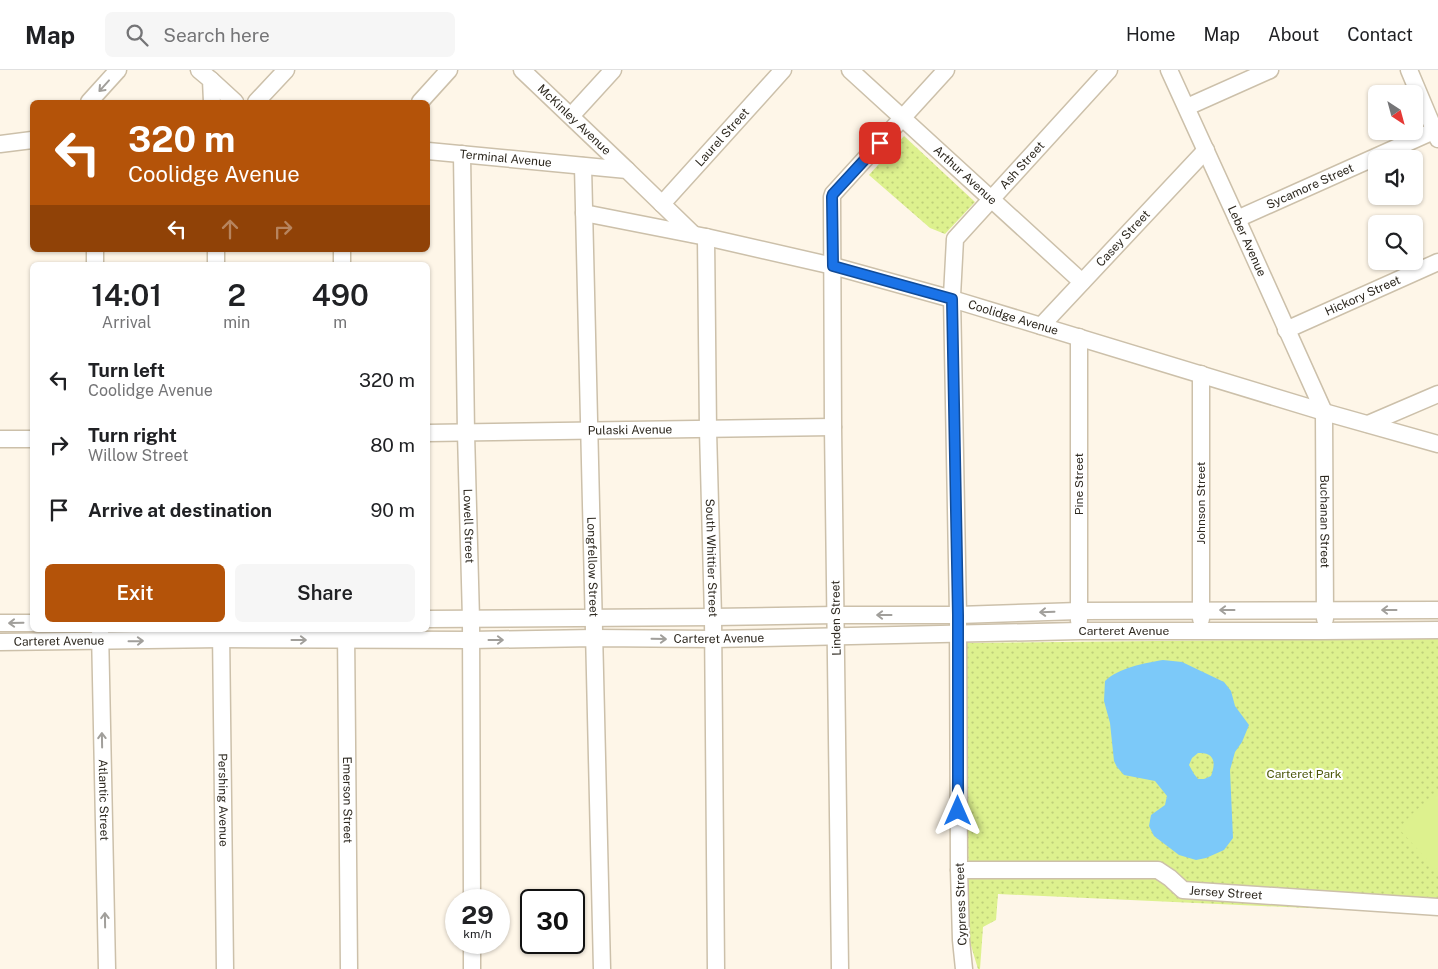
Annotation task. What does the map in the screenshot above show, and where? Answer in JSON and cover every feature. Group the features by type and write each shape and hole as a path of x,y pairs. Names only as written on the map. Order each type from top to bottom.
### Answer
{"street":[{"path":"91,100 118,70"},
{"path":"258,100 286,70"},
{"path":"422,100 449,70"},
{"name":"McKinley Avenue","path":"522,70 662,204 700,236"},
{"path":"571,116 612,70"},
{"name":"Laurel Street","path":"662,204 784,70"},
{"name":"Arthur Avenue","path":"850,70 1082,282"},
{"name":"Linden Street","path":"840,969 832,197 946,70"},
{"name":"Ash Street","path":"952,299 955,239 1109,70"},
{"name":"Leber Avenue","path":"1169,70 1324,412"},
{"path":"1187,107 1270,70"},
{"path":"1409,70 1437,133"},
{"path":"205,75 211,100"},
{"path":"205,75 233,100"},
{"name":"Sycamore Street","path":"1238,219 1437,133"},
{"path":"0,144 30,140"},
{"name":"Casey Street","path":"1041,326 1206,150"},
{"name":"Terminal Avenue","path":"430,151 583,166"},
{"name":"Lowell Street","path":"462,154 466,433 472,618 472,889"},
{"name":"McKinley Avenue","path":"583,166 627,170"},
{"name":"Longfellow Street","path":"583,166 602,969"},
{"name":"Coolidge Avenue","path":"584,213 700,236 833,266 952,299 1324,412 1438,444"},
{"name":"South Whittier Street","path":"700,236 713,617 716,969"},
{"name":"Hickory Street","path":"1286,330 1438,262"},
{"name":"Cypress Street","path":"952,299 958,615 959,870 961,940 964,969"},
{"name":"Pine Street","path":"1079,337 1079,631"},
{"name":"Johnson Street","path":"1201,374 1201,631"},
{"path":"1368,424 1438,394"},
{"name":"Buchanan Street","path":"1324,412 1324,631"},
{"name":"Pulaski Avenue","path":"430,433 833,427"},
{"path":"0,439 30,439"},
{"name":"Carteret Avenue","path":"430,619 958,615 1079,611 1438,610"},
{"name":"Carteret Avenue","path":"0,623 30,622"},
{"name":"Carteret Avenue","path":"0,642 100,636 221,634 346,635 471,640 713,639 1079,631 1438,630"},
{"name":"Pershing Avenue","path":"221,634 225,969"},
{"name":"Emerson Street","path":"346,635 349,969"},
{"name":"Atlantic Street","path":"100,636 107,969"},
{"name":"Jersey Street","path":"959,870 1158,870 1183,890 1438,907"},
{"path":"472,954 472,969"}],"green space":[{"path":"904,136 975,202 945,234 930,228 869,175"},
{"name":"Carteret Park","path":"1438,638 1438,914 998,894 996,920 983,927 980,969 978,969 969,939 966,643"},
{"path":"1438,795 1438,870 1399,829 1417,810"}],"water":[{"path":"1163,660 1182,662 1224,682 1231,691 1235,706 1249,725 1242,742 1235,752 1230,770 1233,838 1224,850 1196,860 1179,855 1154,836 1149,826 1151,815 1165,805 1167,796 1155,781 1124,775 1117,767 1114,761 1110,723 1104,701 1105,681 1110,676 1124,669","holes":["1198,753 1204,753 1213,759 1213,771 1211,776 1198,779 1189,765 1192,758"]}],"route":[{"path":"880,143 833,194 833,266 952,299 958,615 958,811"}]}
